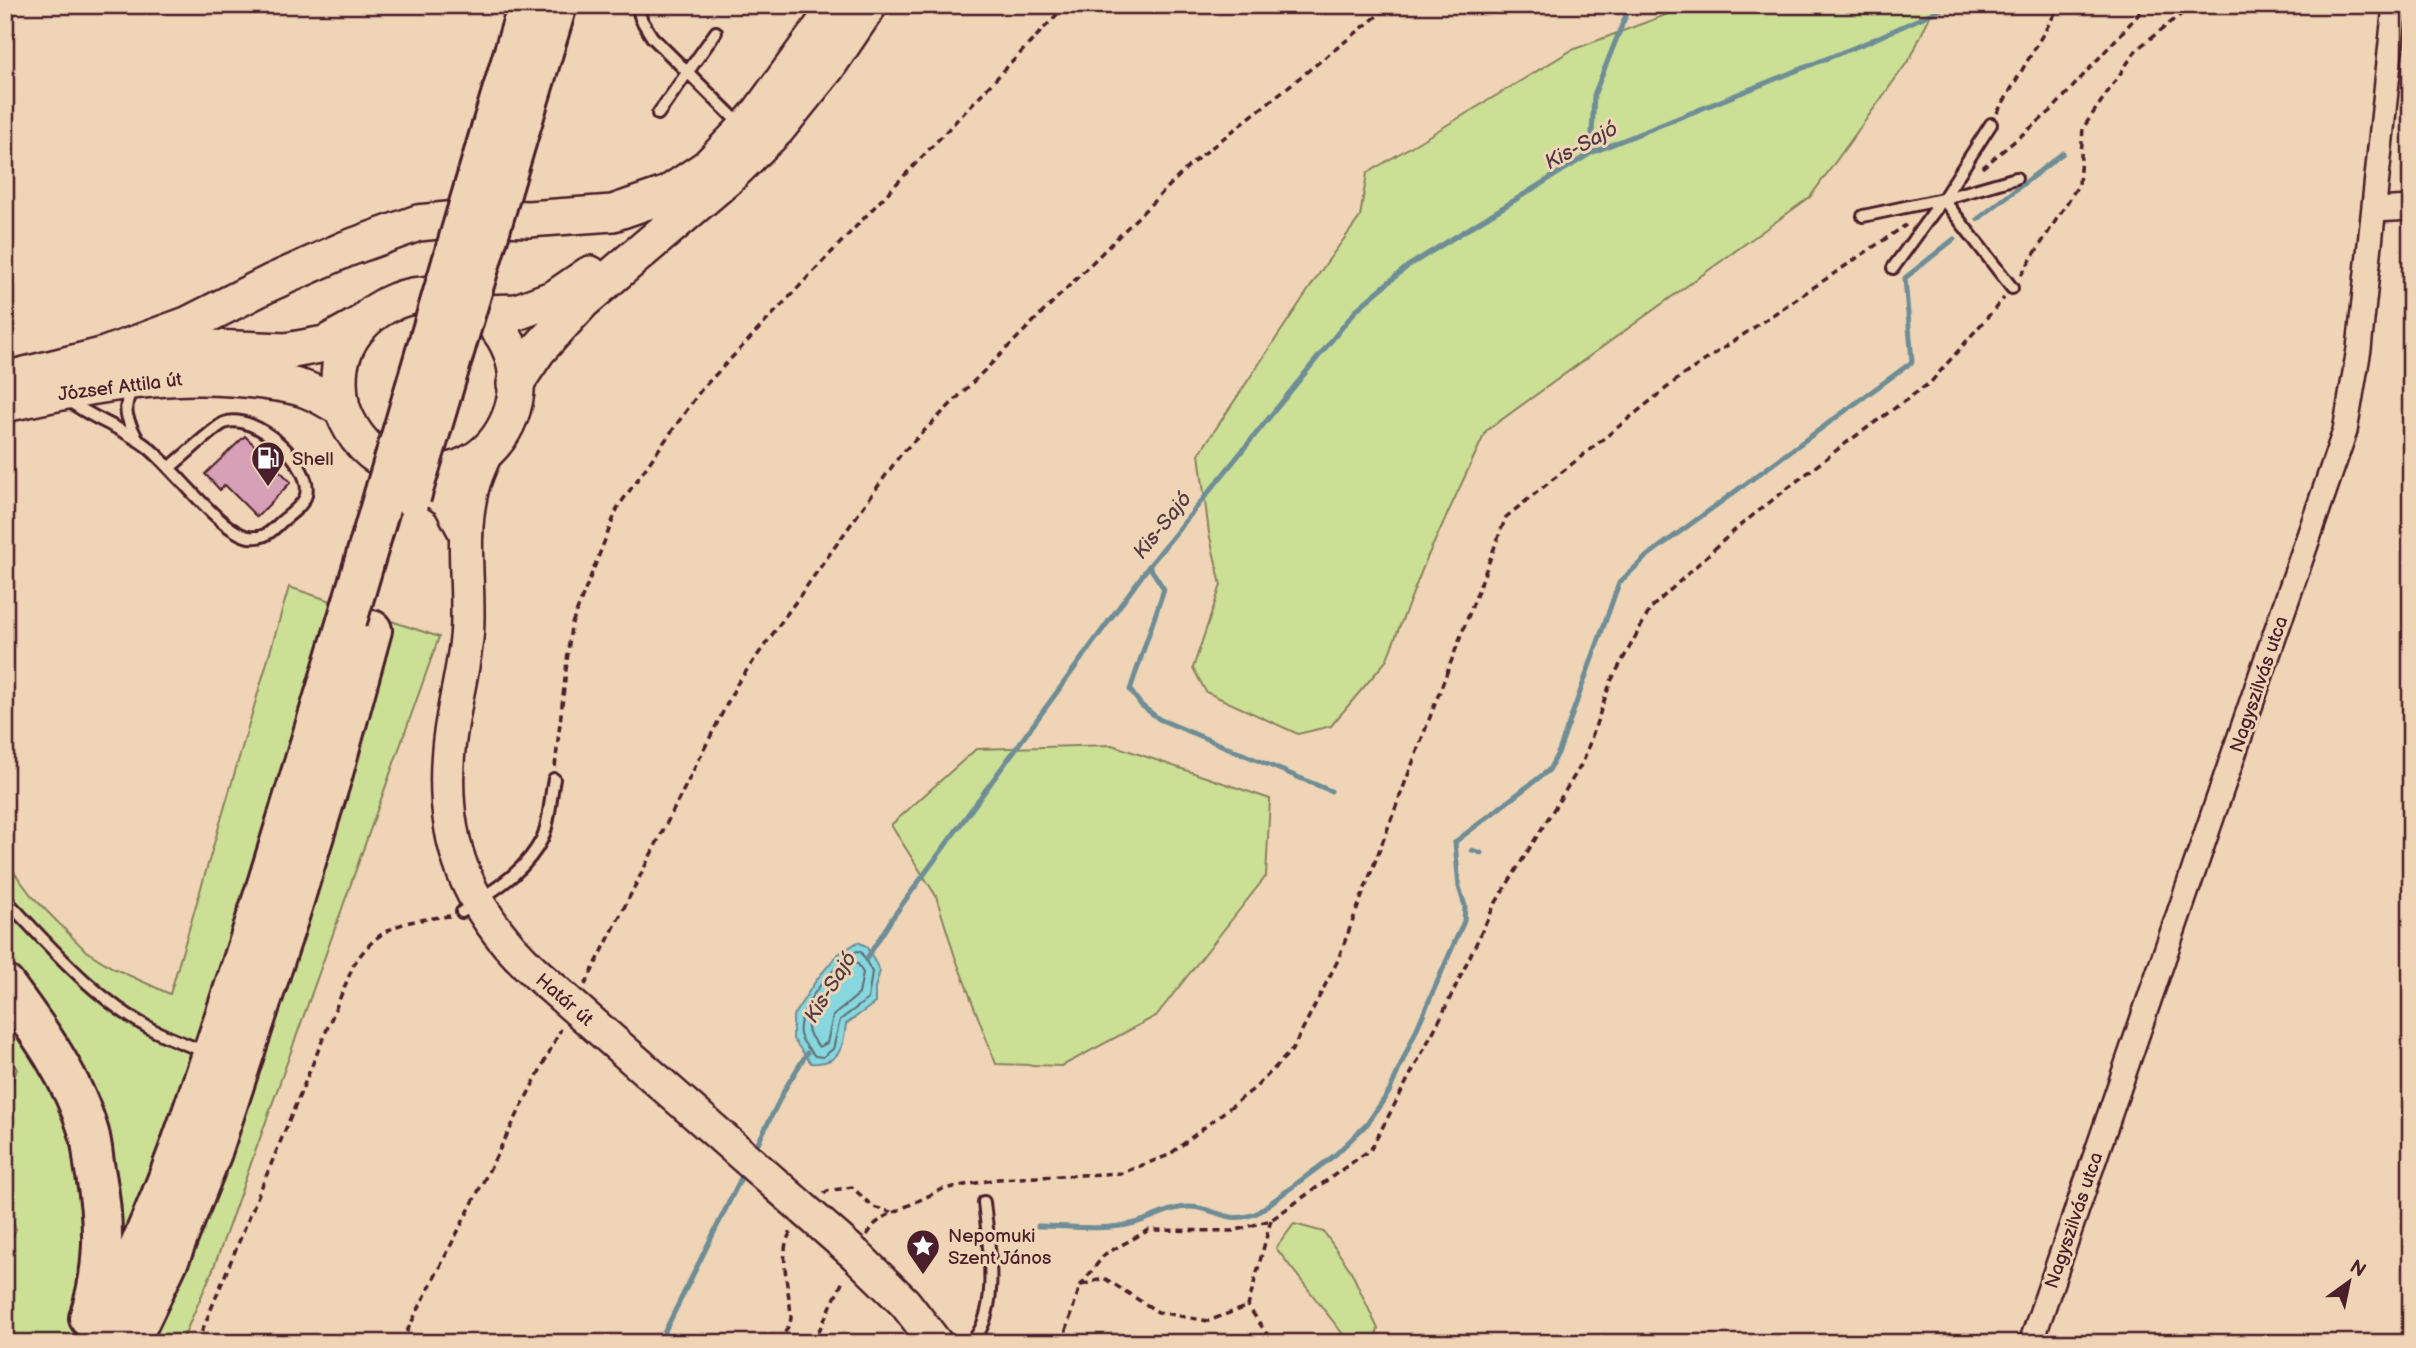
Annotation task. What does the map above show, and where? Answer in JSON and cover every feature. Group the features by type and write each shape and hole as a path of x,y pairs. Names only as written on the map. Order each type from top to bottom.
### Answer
{"highway":[{"path":"96,1343 139,1251 177,1154 360,626 504,134 528,5"},
{"path":"504,134 557,5"},
{"path":"129,1343 171,1255 212,1152 296,895 333,773 360,626"},
{"path":"5,985 44,1038 64,1072 79,1104 89,1135 102,1205 103,1231 101,1269 94,1302 80,1343"}],"main road":[{"path":"481,313 517,312 555,298 589,275 698,185 745,129 838,5"},
{"path":"515,384 538,350 583,301 715,189 777,128 827,67 869,5"},
{"path":"102,356 187,324 333,255 418,223 476,217 528,219 613,213 668,194 708,167 745,129"},
{"path":"433,295 458,300 491,321 507,342 516,367 515,384 517,395 510,420 499,439 485,454 464,466 440,473 412,472 386,463 363,446 342,408 338,380 341,364 353,335 372,314 394,301 433,295"},
{"path":"102,356 209,348 286,351 325,344 363,323"},
{"name":"József Attila út","path":"5,404 102,356"},
{"name":"József Attila út","path":"5,380 236,377 306,389 342,408"},
{"name":"Határ út","path":"485,454 471,492 466,534 467,634 449,743 447,804 469,906 513,953 857,1263 903,1301 936,1343"},
{"path":"399,467 449,502 466,534"}],"street":[{"name":"Nagyszilvás utca","path":"2031,1343 2345,432 2359,349 2395,5"},
{"path":"2375,210 2411,208"}],"lane":[{"path":"638,5 641,19 652,37 745,129"},
{"path":"658,114 716,32"},
{"path":"1893,268 1943,199 1991,124"},
{"path":"1863,216 1943,199 2016,178"},
{"path":"1943,199 2012,288"},
{"path":"56,380 85,412 138,440 170,467 220,520 236,532 248,537 270,534 304,500 307,492 304,471 298,462 258,426 240,421 224,423 170,467"},
{"path":"138,380 129,395 126,418 138,440"},
{"path":"469,906 507,883 530,856 542,837 554,779"},
{"path":"5,898 92,987 127,1014 152,1029 212,1054"},
{"path":"970,1343 985,1323 989,1307 989,1254 984,1202"}],"path":[{"path":"554,779 571,625 618,508 701,390 1066,5"},
{"path":"580,994 737,684 901,454 1191,164 1391,5"},
{"path":"1991,124 2060,5"},
{"path":"1975,173 2051,111 2147,5"},
{"path":"1062,1343 1080,1286 1105,1254 1149,1230 1233,1231 1271,1220 1371,1149 1441,1017 1494,904 1583,762 1611,681 1651,608 1738,527 1842,446 1931,382 2012,288 2079,184 2083,128 2137,49 2193,5"},
{"path":"813,1343 857,1263 874,1224 884,1217 943,1189 998,1179 1122,1173 1170,1155 1256,1087 1292,1050 1337,962 1506,517 1679,378 1908,223"},
{"path":"197,1343 354,964 378,936 394,926 469,906"},
{"path":"401,1343 561,1029"},
{"path":"1271,1220 1248,1306 1273,1343"},
{"path":"1080,1286 1104,1278 1158,1312 1208,1321 1248,1306"}],"green space":[{"path":"1692,5 1935,5 1911,57 1810,197 1486,431 1426,560 1386,661 1331,726 1298,734 1206,692 1193,668 1221,585 1209,533 1199,454 1360,217 1367,173 1572,50"},
{"path":"289,587 439,637 214,1267 181,1343 5,1343 5,1257 16,1229 5,1205 5,1104 17,1069 5,1053 5,860 31,895 86,951 113,968 170,994"},
{"path":"1112,745 1270,799 1266,876 1156,1016 1062,1066 996,1064 955,957 936,896 891,825 976,749"},
{"path":"1294,1224 1324,1232 1351,1271 1378,1329 1374,1343 1350,1343 1276,1248"}],"water":[{"path":"858,942 866,946 880,971 875,988 875,1003 846,1024 838,1054 828,1061 811,1063 793,1039 793,1016 817,979 837,955"}],"building":[{"path":"245,436 291,482 257,517 225,485 220,490 205,474"}],"waterway":[{"path":"1591,153 1594,95 1630,5"},
{"name":"Kis-Sajó","path":"867,958 893,917 1149,566 1357,309 1408,266 1591,153 1868,42 1950,5"},
{"path":"1978,219 2063,153"},
{"path":"1455,842 1549,770 1559,751 1619,583 1647,556 1912,362 1905,278 1954,239"},
{"path":"1149,566 1164,589 1130,690 1141,705 1159,719 1331,791"},
{"path":"1038,1226 1120,1226 1189,1207 1229,1217 1246,1216 1257,1213 1335,1155 1367,1124 1389,1092 1464,921 1465,906 1459,887 1455,842"},
{"path":"1472,850 1481,853"},
{"name":"Kis-Sajó","path":"754,1151 786,1087 807,1053"},
{"name":"Kis-Sajó","path":"659,1343 745,1170"}],"place":[{"name":"Shell","path":"268,488"},
{"name":"Nepomuki Szent János","path":"923,1276"}]}
